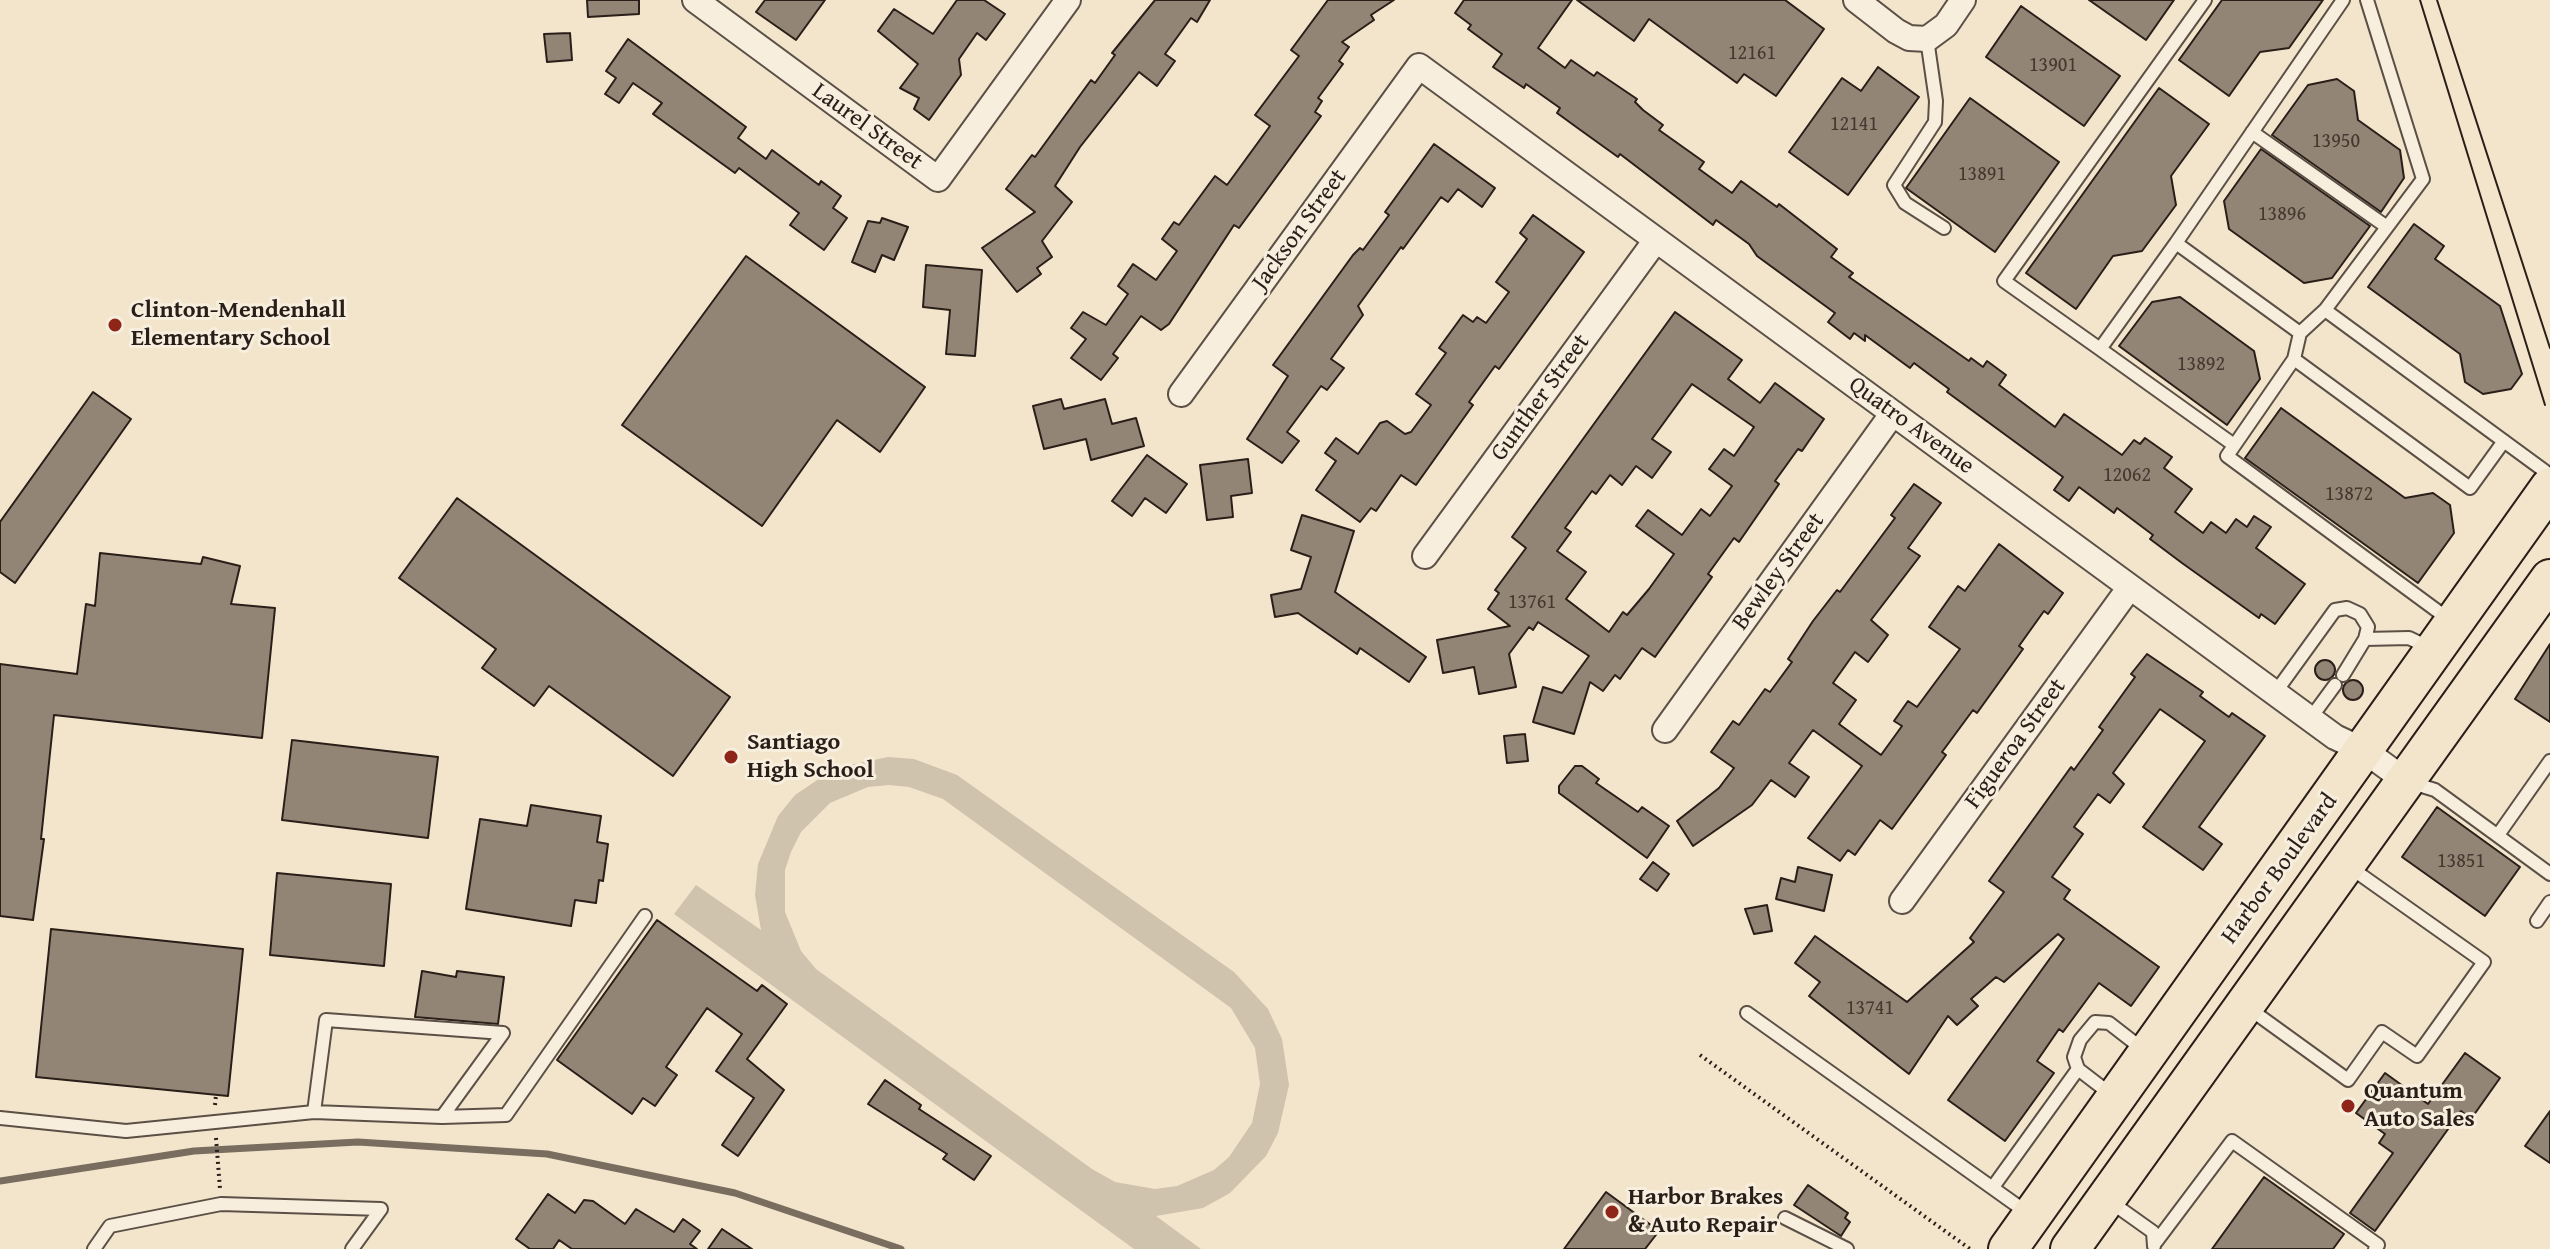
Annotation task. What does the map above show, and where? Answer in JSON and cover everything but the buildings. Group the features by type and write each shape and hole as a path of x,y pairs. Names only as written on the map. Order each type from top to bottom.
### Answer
{"main road":[{"name":"Harbor Boulevard","path":"2008,1249 2550,487"},
{"name":"Harbor Boulevard","path":"2070,1249 2550,579"},
{"path":"2444,637 2478,681"}],"street":[{"name":"Laurel Street","path":"695,0 938,179 1068,0"},
{"path":"1856,0 1896,31 1909,38 1927,39 1946,25 1963,0"},
{"name":"Quatro Avenue","path":"1419,66 2310,719 2335,737 2365,751 2406,781"},
{"name":"Jackson Street","path":"1181,394 1419,66"},
{"name":"Gunther Street","path":"1425,556 1656,240"},
{"name":"Bewley Street","path":"1665,730 1893,413"},
{"name":"Figueroa Street","path":"1902,901 2130,587"}],"lane":[{"path":"2205,0 2004,281 2234,445"},
{"path":"2100,349 2343,0"},
{"path":"2367,0 2423,179 2325,310 2300,333 2294,359 2227,456 2444,637"},
{"path":"1927,39 1936,101 1935,122 1894,185 1905,203 1944,228"},
{"path":"2252,132 2387,227"},
{"path":"2176,243 2300,333"},
{"path":"2325,310 2550,475"},
{"path":"2294,359 2470,488 2504,441"},
{"path":"2275,693 2335,610 2347,608 2360,614 2368,627 2365,639 2310,719"},
{"path":"2365,639 2444,637"},
{"path":"2498,835 2550,761"},
{"path":"2406,781 2435,790 2550,874"},
{"path":"2244,1005 2348,1080 2382,1032 2417,1056 2476,974 2484,962 2344,863"},
{"path":"2537,921 2550,902"},
{"path":"0,1118 126,1131 314,1112 442,1117 506,1115 645,916"},
{"path":"1747,1013 2032,1216"},
{"path":"314,1112 326,1020 503,1033 442,1117"},
{"path":"2116,1098 2078,1069 2074,1057 2080,1040 2095,1022 2109,1023 2148,1054"},
{"path":"1993,1187 2078,1069"},
{"path":"2154,1245 2232,1141 2378,1245 2375,1249"},
{"path":"2106,1199 2153,1232 2154,1245"},
{"path":"94,1249 110,1226 221,1204 381,1209 352,1249"},
{"path":"1785,1218 1847,1249"}],"path":[{"path":"1700,1055 1970,1249"},
{"path":"214,1120 219,1177"}],"shaded area":[{"path":"888,757 914,759 957,775 1234,972 1268,1009 1282,1039 1289,1085 1278,1133 1266,1156 1230,1193 1203,1208 1156,1216 1201,1249 1134,1249 674,914 696,885 761,930 755,895 758,864 778,816 795,795 835,768","holes":["868,787 909,787 943,799 1231,1008 1255,1048 1260,1084 1252,1123 1229,1157 1214,1170 1177,1186 1155,1189 1115,1182 1092,1169 816,969 801,951 785,912 785,870 801,832 830,803"]}],"waterway":[{"path":"0,1181 194,1151 358,1142 547,1154 735,1193 901,1249"}],"tram line":[{"path":"2420,0 2545,405"},
{"path":"2437,0 2550,348"}],"place":[{"name":"Clinton-Mendenhall Elementary School","path":"115,325"},
{"name":"Santiago High School","path":"731,757"},
{"name":"Quantum Auto Sales","path":"2348,1106"},
{"name":"Harbor Brakes & Auto Repair","path":"1612,1212"}]}
